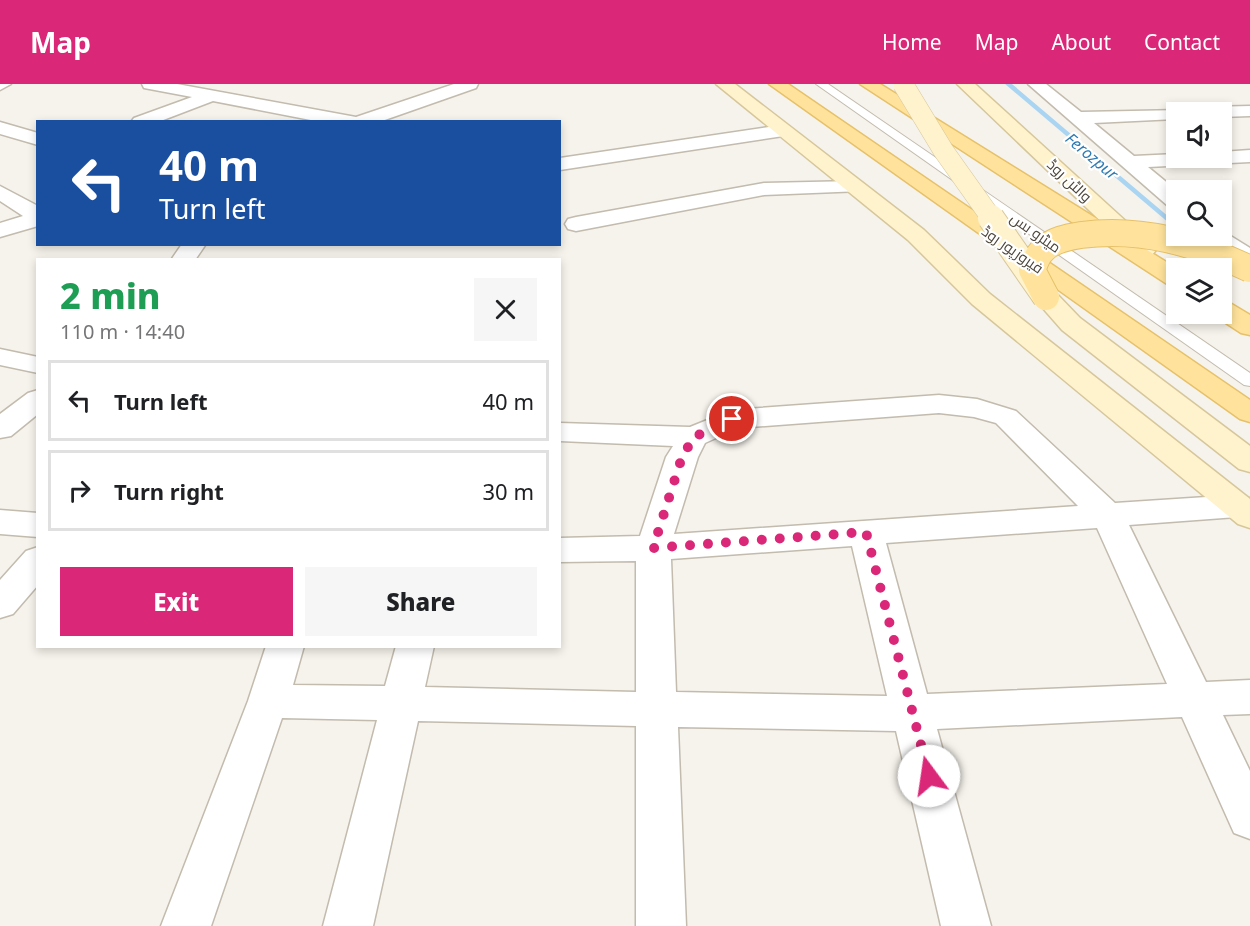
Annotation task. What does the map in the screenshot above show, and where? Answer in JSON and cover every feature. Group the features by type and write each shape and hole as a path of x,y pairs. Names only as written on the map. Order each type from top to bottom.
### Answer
{"main road":[{"path":"724,84 916,235 981,299 1244,511"},
{"name":"فیروزپور روڈ","path":"777,84 1250,412"},
{"path":"868,84 1166,272"},
{"path":"903,84 943,150 1046,297 1071,324 1250,462"},
{"name":"والٹن روڈ","path":"965,84 1166,270"},
{"path":"1046,297 1032,270 1042,250 1062,239 1090,233 1132,233 1175,240 1223,255 1250,269"},
{"path":"1232,315 1250,327"}],"street":[{"path":"150,84 341,120"},
{"path":"146,120 240,84"},
{"path":"370,120 402,114 470,84"},
{"path":"1036,84 1166,193"},
{"path":"1232,111 1250,111"},
{"path":"1077,118 1166,114"},
{"path":"0,128 36,138"},
{"path":"561,164 783,131"},
{"path":"1130,162 1250,156"},
{"path":"576,224 764,189 855,187"},
{"path":"0,192 36,217"},
{"path":"0,230 36,219"},
{"path":"184,258 193,246"},
{"path":"1232,246 1250,259"},
{"path":"0,357 36,365"},
{"path":"0,429 36,401"},
{"path":"561,432 694,437 732,419 939,404 977,408 1006,417 1108,516 1250,818"},
{"path":"662,926 659,709 653,548 682,457 694,437"},
{"path":"561,550 653,548 1108,516 1244,511"},
{"path":"0,522 36,525"},
{"path":"866,532 914,712 966,926"},
{"path":"0,604 36,563"},
{"path":"186,926 268,701 284,648"},
{"path":"348,926 415,648"},
{"path":"268,701 877,714 1250,697"}],"lane":[{"name":"میٹرو بس","path":"821,84 1250,381"}],"waterway":[{"name":"Ferozpur","path":"1008,84 1166,218"}],"route":[{"path":"732,419 694,437 682,457 653,548 866,532 929,776"}]}
